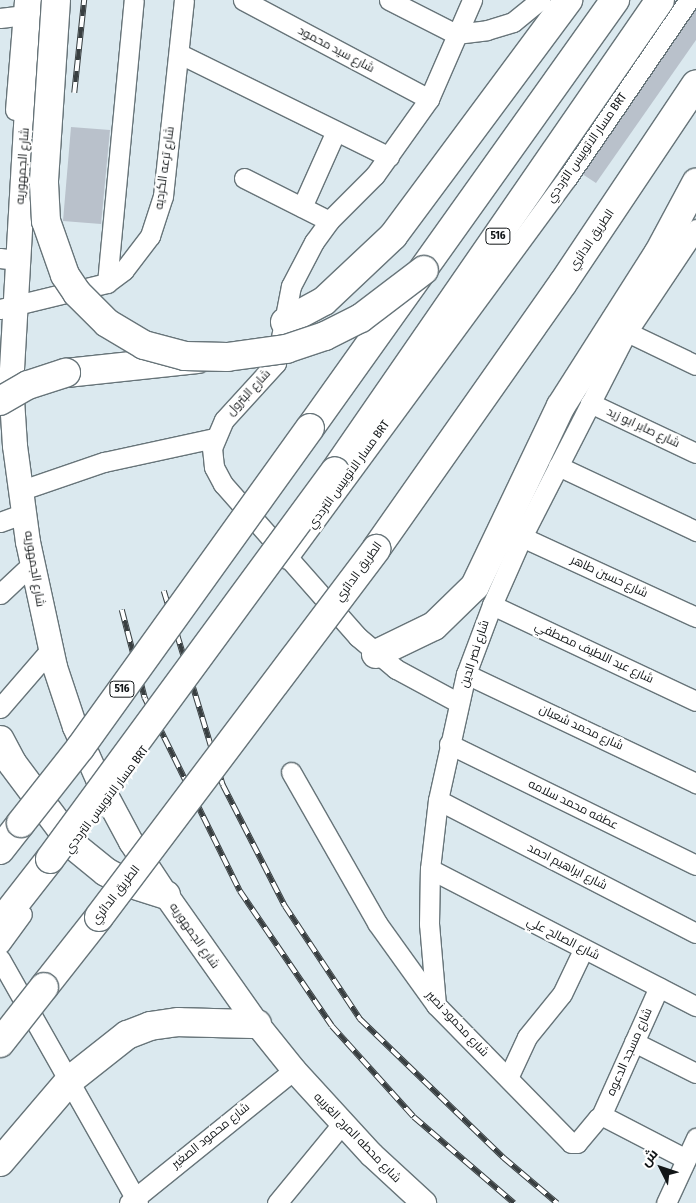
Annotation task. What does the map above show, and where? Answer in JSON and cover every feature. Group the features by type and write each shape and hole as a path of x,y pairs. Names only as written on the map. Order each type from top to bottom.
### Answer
{"highway":[{"path":"56,0 44,202 57,257 82,298 125,335 164,352 206,358"},
{"path":"285,322 324,301 393,236 568,0"},
{"name":"516","path":"0,850 80,748 424,270 615,0"},
{"name":"516","path":"7,924 335,471 660,0"},
{"name":"الطريق الدائري","path":"0,1043 185,806 370,557 557,291 696,84"},
{"path":"376,654 434,626 475,586 494,552 543,440 581,373 658,254 696,183"},
{"path":"0,401 28,385 66,373 286,349 325,336 360,318 424,270"},
{"path":"6,751 60,830 89,860 125,882 166,895"},
{"path":"0,1162 70,1080 120,1040 150,1026 179,1022 257,1024"}],"main road":[{"name":"شارع الجمهوريه","path":"41,0 14,110 7,306 15,446 32,564 50,650 75,727 101,786 131,842 257,1024 294,1070"},
{"name":"شارع محطه المرج الغربيه","path":"294,1070 342,1124 424,1203"}],"street":[{"path":"7,306 108,283 134,0"},
{"name":"شارع ترعه الكرديه","path":"108,283 139,254 158,216 180,54 184,0"},
{"name":"شارع سيد محمود","path":"243,0 429,99"},
{"path":"389,0 456,34 487,30 508,24 523,16 540,0"},
{"name":"شارع البترول","path":"214,438 224,420 276,363 291,286 305,256 328,221 359,193 389,157 429,99 472,0"},
{"name":"مسار الاتوبيس الترددي BRT","path":"0,944 7,924 555,194 689,0"},
{"path":"0,18 24,8 14,110"},
{"path":"180,54 389,157"},
{"path":"302,207 336,131"},
{"path":"244,178 328,221"},
{"name":"شارع نصر الدين","path":"436,1005 430,933 430,869 438,800 466,674 492,605 522,537 627,332 693,240"},
{"path":"627,332 696,365"},
{"name":"شارع صابر ابو زيد","path":"590,403 696,453"},
{"path":"0,522 24,502 104,462 214,438 212,458 223,484 340,619 376,654 416,682 459,703"},
{"path":"558,466 696,531"},
{"name":"شارع حسين طاهر","path":"522,537 696,617"},
{"path":"0,594 32,564"},
{"name":"شارع عبد اللطيف مصطفي","path":"492,605 696,701"},
{"path":"0,708 50,650"},
{"name":"شارع محمد شعبان","path":"466,674 696,783"},
{"name":"عطفه محمد سلامه","path":"449,744 696,865"},
{"name":"شارع محمود نصير","path":"291,772 377,923 436,1005 573,1144 601,1116"},
{"name":"شارع ابراهيم احمد","path":"438,800 696,933"},
{"name":"شارع الصالح علي","path":"430,869 583,950 696,1006"},
{"path":"508,1078 527,1037 562,994 583,950"},
{"path":"0,959 70,1080 134,1201"},
{"name":"شارع مسجد الدعوه","path":"601,1116 659,987"},
{"path":"634,1042 696,1073"},
{"name":"شارع محمود الصغير","path":"134,1201 294,1070"},
{"path":"601,1116 686,1159"},
{"path":"278,1203 342,1124"},
{"path":"666,1203 696,1138"}],"building":[{"path":"696,0 696,40 596,183 567,164"},
{"path":"71,127 110,130 101,224 63,221"}],"railway":[{"path":"74,93 84,0"},
{"path":"164,591 223,785 285,906 360,1019 504,1158 557,1203"},
{"path":"122,610 145,698 240,891 332,1026 414,1117 514,1203"}]}
